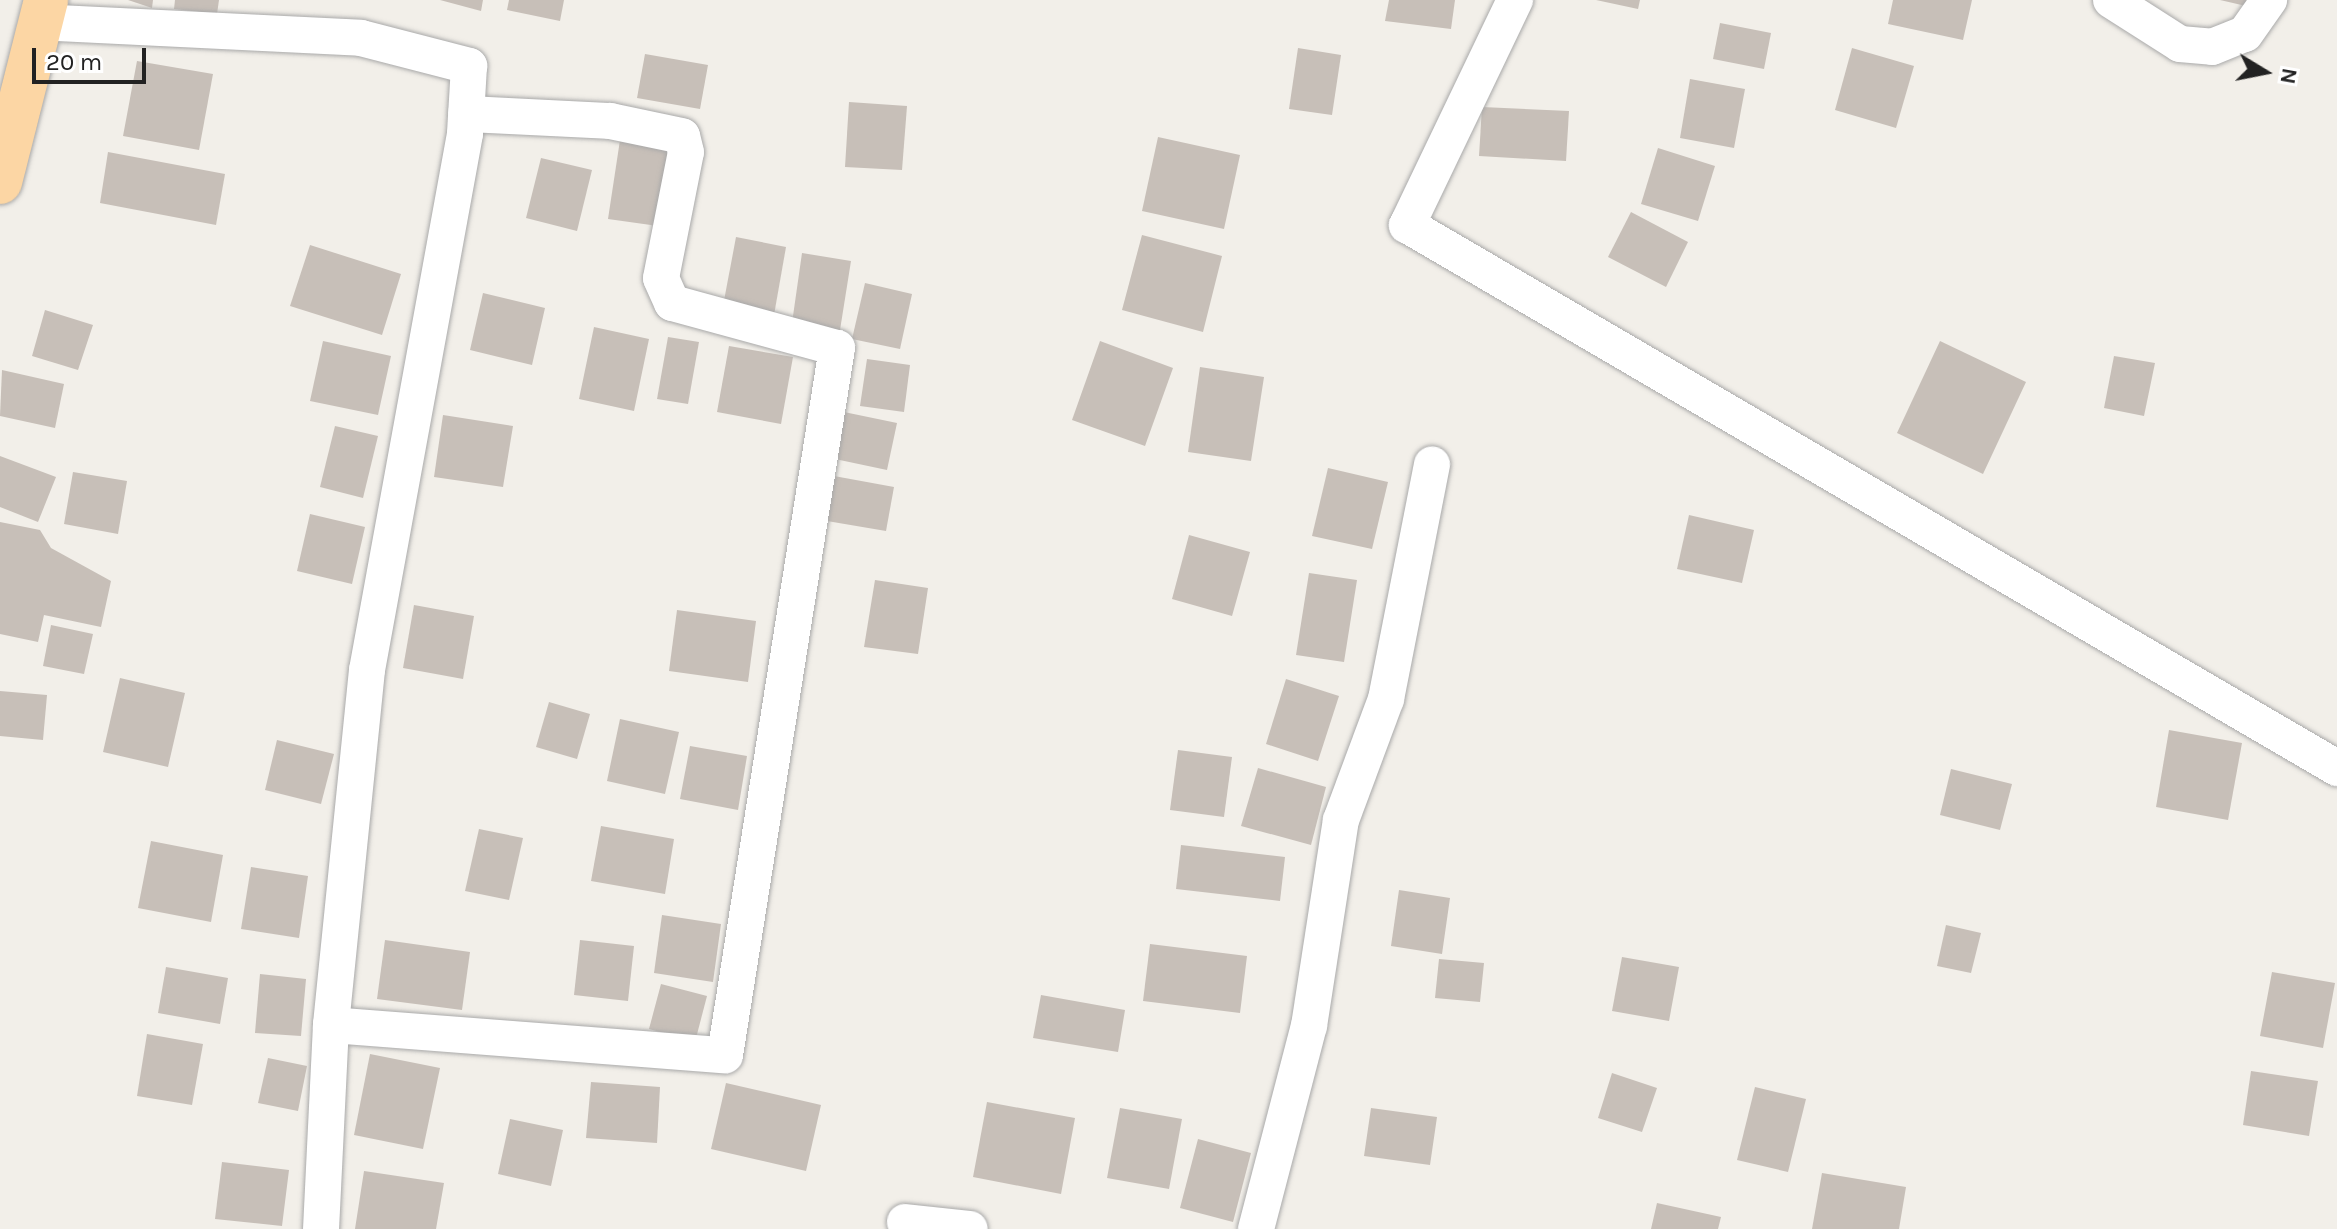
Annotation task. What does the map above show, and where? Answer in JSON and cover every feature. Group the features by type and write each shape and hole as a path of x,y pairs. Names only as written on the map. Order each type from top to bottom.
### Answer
{"main road":[{"path":"0,182 42,11"}],"street":[{"path":"1515,0 1407,225 2337,768"},
{"path":"2111,0 2180,44 2212,47 2245,34 2269,0"},
{"path":"42,11 361,38 469,66 466,114 367,670 331,1025 321,1229"},
{"path":"331,1025 725,1055 837,348 672,303 661,278 686,152 682,136 610,121 466,114"},
{"path":"1256,1229 1309,1026 1341,820 1386,699 1432,464"},
{"path":"905,1222 970,1229"}],"building":[{"path":"128,0 153,0 152,8"},
{"path":"175,0 219,0 217,14 174,9"},
{"path":"440,0 483,0 481,11"},
{"path":"509,0 564,0 560,21 507,10"},
{"path":"1389,0 1455,0 1451,29 1385,21"},
{"path":"1596,0 1640,0 1638,9"},
{"path":"1893,0 1972,0 1963,40 1888,24"},
{"path":"2220,0 2247,0 2246,6"},
{"path":"1720,23 1771,33 1764,69 1713,59"},
{"path":"1298,48 1341,55 1332,115 1289,109"},
{"path":"1852,48 1914,66 1896,128 1835,110"},
{"path":"645,54 708,65 700,109 637,98"},
{"path":"137,61 213,74 199,150 123,136"},
{"path":"1690,79 1745,89 1734,148 1680,138"},
{"path":"849,102 907,106 902,170 845,167"},
{"path":"1482,107 1569,111 1566,161 1479,156"},
{"path":"1158,137 1240,155 1224,229 1142,211"},
{"path":"620,140 669,147 658,226 608,219"},
{"path":"1658,148 1715,166 1698,221 1641,204"},
{"path":"108,152 225,174 216,225 100,203"},
{"path":"541,158 592,170 577,231 526,218"},
{"path":"1631,212 1688,242 1666,287 1608,257"},
{"path":"1142,235 1222,256 1203,332 1122,310"},
{"path":"736,237 786,247 774,315 723,306"},
{"path":"310,245 401,274 382,335 290,306"},
{"path":"802,253 851,261 840,330 792,323"},
{"path":"865,283 912,294 900,349 852,339"},
{"path":"483,293 545,308 532,365 470,350"},
{"path":"45,310 93,325 78,370 32,356"},
{"path":"594,327 649,339 634,411 579,399"},
{"path":"668,337 699,342 688,404 657,399"},
{"path":"323,341 391,356 378,415 310,401"},
{"path":"1100,341 1173,368 1145,446 1072,420"},
{"path":"1940,341 2026,382 1983,474 1897,433"},
{"path":"729,346 793,357 781,424 717,412"},
{"path":"2114,356 2155,363 2144,416 2104,408"},
{"path":"867,359 910,365 904,412 860,406"},
{"path":"1200,367 1264,377 1251,461 1188,452"},
{"path":"2,370 64,384 55,428 0,416"},
{"path":"844,412 897,423 887,470 835,459"},
{"path":"443,415 513,426 503,487 434,477"},
{"path":"335,426 378,436 363,498 320,487"},
{"path":"0,456 56,477 38,522 0,507"},
{"path":"1328,468 1388,482 1372,549 1312,536"},
{"path":"73,472 127,481 118,534 64,524"},
{"path":"834,476 894,487 886,531 827,521"},
{"path":"310,514 365,527 352,584 297,571"},
{"path":"1689,515 1754,530 1742,583 1677,569"},
{"path":"0,522 40,530 51,548 111,581 101,627 44,615 38,642 0,634"},
{"path":"1189,535 1250,552 1232,616 1172,599"},
{"path":"1309,573 1357,580 1344,662 1296,655"},
{"path":"875,580 928,588 918,654 864,647"},
{"path":"414,605 474,616 463,679 403,668"},
{"path":"677,610 756,621 748,682 669,671"},
{"path":"51,625 93,634 84,674 43,666"},
{"path":"120,678 185,693 168,767 103,752"},
{"path":"1286,679 1339,696 1318,761 1266,744"},
{"path":"0,691 47,695 43,740 0,736"},
{"path":"549,702 590,714 577,759 536,747"},
{"path":"620,719 679,732 665,794 607,781"},
{"path":"2169,730 2242,743 2228,820 2156,807"},
{"path":"277,740 334,754 321,804 265,790"},
{"path":"690,746 747,756 738,810 680,799"},
{"path":"1178,750 1232,757 1224,817 1170,810"},
{"path":"1258,768 1326,787 1311,845 1241,826"},
{"path":"1951,769 2012,784 2000,830 1940,815"},
{"path":"601,826 674,839 665,894 591,881"},
{"path":"479,829 523,838 509,900 465,891"},
{"path":"151,841 223,855 211,922 138,908"},
{"path":"1181,845 1285,857 1280,901 1176,889"},
{"path":"251,867 308,876 299,938 241,929"},
{"path":"1399,890 1450,898 1442,954 1391,946"},
{"path":"662,915 721,924 713,982 654,973"},
{"path":"1946,925 1981,933 1971,973 1937,966"},
{"path":"385,940 470,952 462,1010 377,999"},
{"path":"580,940 634,946 628,1001 574,995"},
{"path":"1150,944 1247,956 1240,1013 1143,1001"},
{"path":"1622,957 1679,967 1669,1021 1612,1011"},
{"path":"1439,959 1484,963 1480,1002 1435,998"},
{"path":"166,967 228,978 220,1024 158,1013"},
{"path":"2272,972 2335,983 2323,1048 2260,1036"},
{"path":"260,974 306,979 301,1036 255,1033"},
{"path":"661,984 707,996 695,1042 649,1029"},
{"path":"1041,995 1125,1010 1118,1052 1033,1038"},
{"path":"147,1034 203,1044 192,1105 137,1096"},
{"path":"370,1054 440,1068 423,1149 354,1135"},
{"path":"268,1058 307,1066 298,1111 258,1103"},
{"path":"2251,1071 2318,1081 2309,1136 2243,1125"},
{"path":"1612,1073 1657,1088 1642,1132 1598,1118"},
{"path":"591,1082 660,1087 657,1143 586,1138"},
{"path":"726,1083 821,1105 806,1171 711,1149"},
{"path":"1755,1087 1806,1099 1788,1172 1737,1160"},
{"path":"987,1102 1075,1118 1061,1194 973,1177"},
{"path":"1120,1108 1182,1119 1169,1189 1107,1178"},
{"path":"1371,1108 1437,1117 1430,1165 1364,1156"},
{"path":"510,1119 563,1130 551,1186 498,1174"},
{"path":"1198,1139 1251,1153 1233,1222 1180,1208"},
{"path":"222,1162 289,1170 282,1226 215,1219"},
{"path":"364,1171 444,1183 436,1229 355,1229"},
{"path":"1822,1173 1906,1187 1899,1229 1812,1229"},
{"path":"1657,1203 1721,1217 1718,1229 1651,1229"}]}
